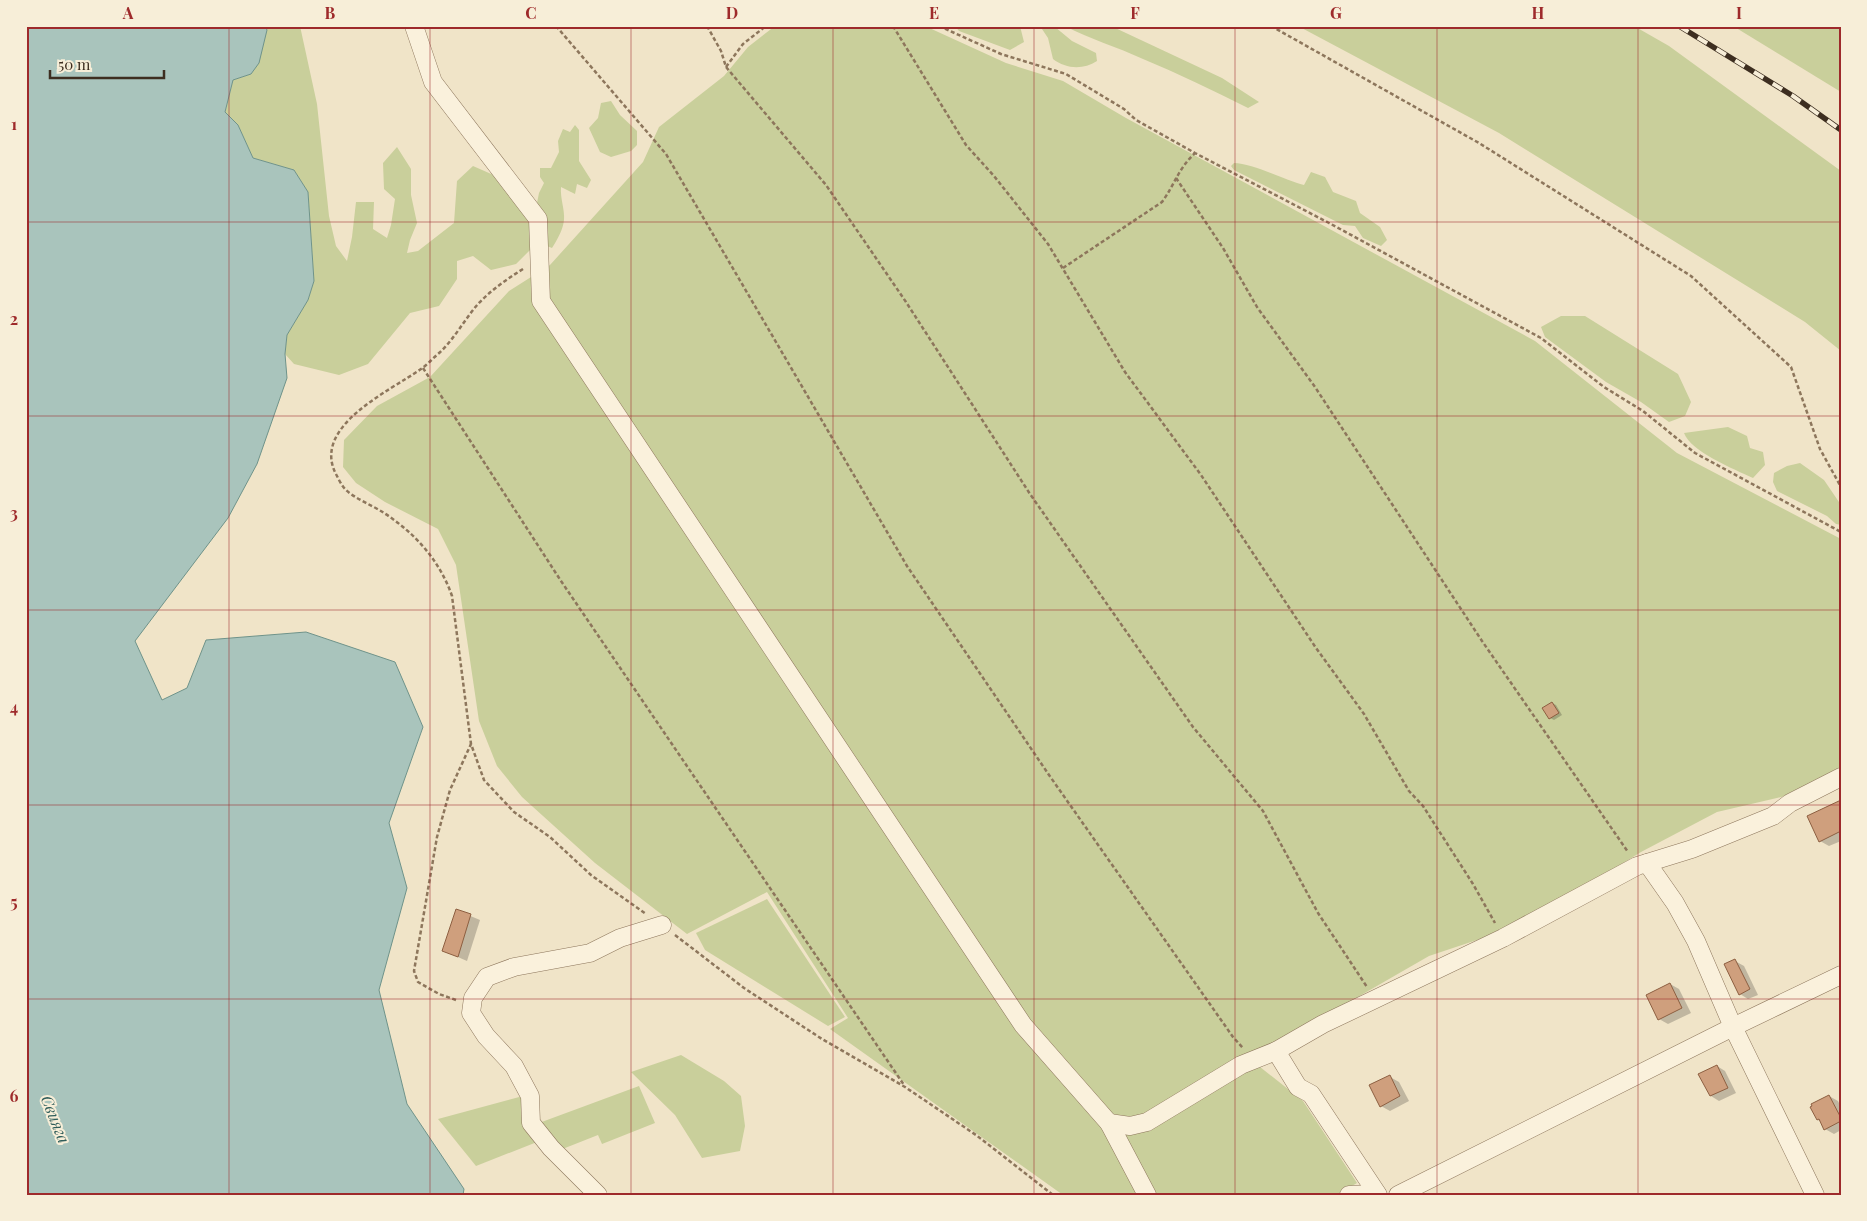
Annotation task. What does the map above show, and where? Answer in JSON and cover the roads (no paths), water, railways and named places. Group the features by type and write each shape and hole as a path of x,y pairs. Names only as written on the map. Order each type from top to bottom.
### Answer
{"lane":[{"path":"414,26 433,82 538,219 540,300 1023,1025 1109,1123 1147,1195"},
{"path":"1109,1123 1130,1126 1147,1122 1241,1065 1276,1051 1323,1024 1503,938 1642,864 1692,849 1773,816 1790,803 1841,777"},
{"path":"1642,864 1675,903 1696,941 1732,1027 1815,1195"},
{"path":"598,1195 551,1148 531,1122 530,1096 514,1066 486,1036 471,1013 473,998 487,977 514,967 590,953 620,938 662,925"},
{"path":"1398,1195 1732,1027 1841,975"},
{"path":"1276,1051 1298,1087 1311,1094 1378,1194"},
{"path":"1349,1195 1378,1194"}],"water":[{"name":"Свияга","path":"26,26 265,26 267,30 259,63 251,74 233,80 225,112 238,125 253,158 294,170 308,192 314,281 308,300 287,335 285,354 287,378 257,464 228,518 135,641 162,700 187,688 206,640 306,632 395,662 423,727 389,823 407,888 379,990 407,1104 464,1189 463,1195 26,1195"}],"railway":[{"path":"1679,26 1793,96 1841,130"}]}
